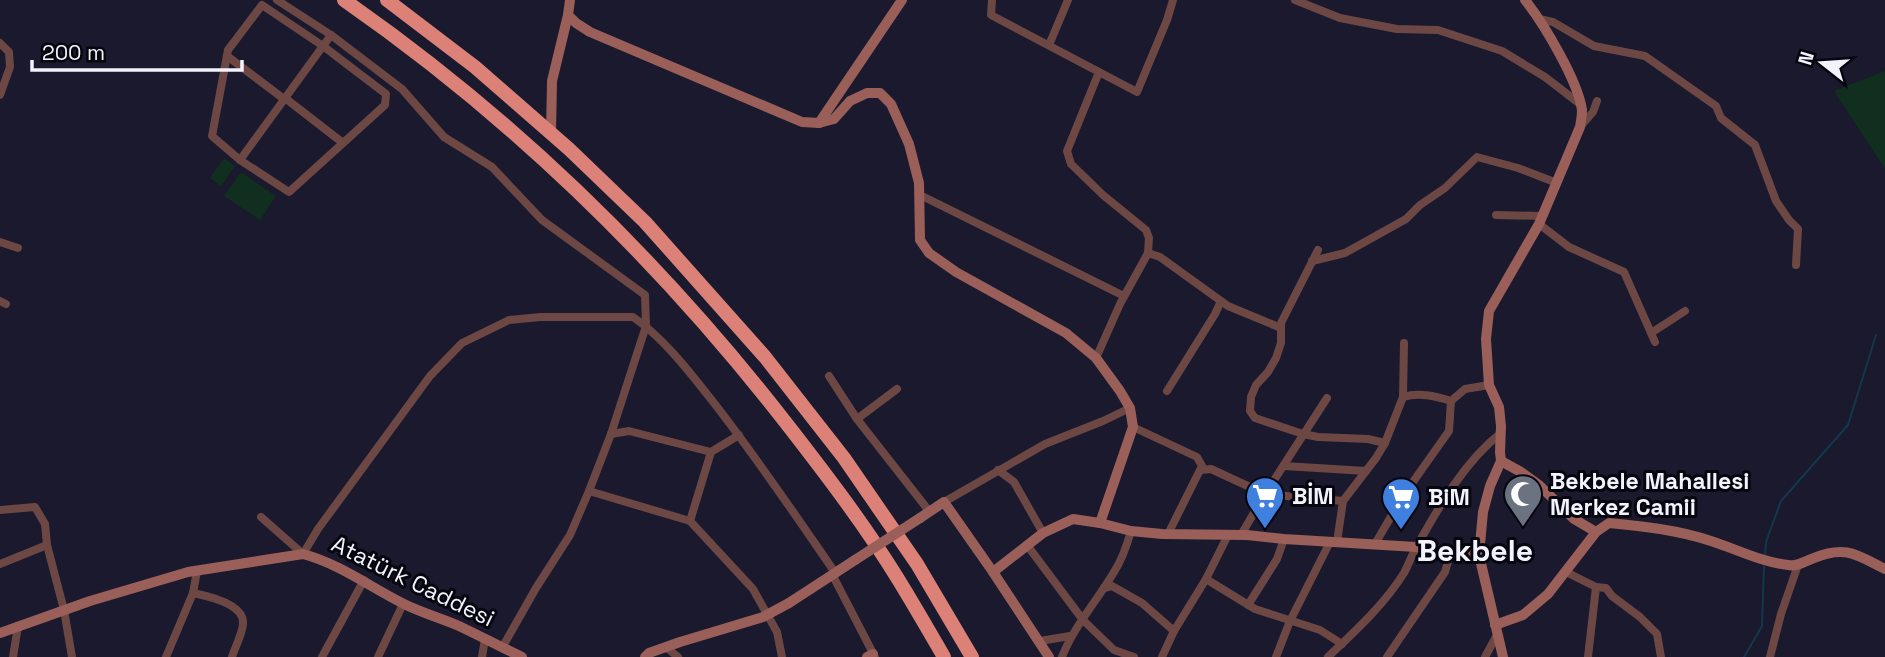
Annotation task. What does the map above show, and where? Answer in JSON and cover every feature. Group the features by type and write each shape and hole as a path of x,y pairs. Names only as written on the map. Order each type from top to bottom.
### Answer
{"highway":[{"path":"344,0 461,87 554,168 628,240 748,373 825,474 898,578 944,657"},
{"path":"387,0 475,66 645,222 765,357 844,458 917,564 972,657"}],"street":[{"path":"277,0 402,89 444,137 492,167 542,220 645,295 646,326 611,434 589,491 570,535 502,648"},
{"path":"551,133 552,81 570,0"},
{"path":"819,123 902,0"},
{"path":"992,0 991,15 1137,92 1173,0"},
{"path":"1049,45 1068,0"},
{"path":"1295,0 1340,18 1398,29 1438,30 1502,51 1545,77 1580,104"},
{"path":"1503,657 1479,555 1482,512 1501,461 1499,407 1489,385 1486,339 1489,311 1541,220 1580,127 1582,113 1567,69 1525,0"},
{"path":"262,5 323,46 386,94 385,105 289,192 240,160 212,136 228,50 262,5"},
{"path":"568,15 590,32 802,121 819,123 834,119 850,101 867,93 880,93 891,104 909,144 919,183 920,240 929,253 956,272 1066,333 1096,358 1130,408 1133,427 1100,523"},
{"path":"1539,19 1553,22 1594,46 1645,56 1716,106 1721,118 1755,145 1776,201 1798,229 1796,265"},
{"path":"240,160 331,36"},
{"path":"0,43 9,52 10,66 0,95"},
{"path":"227,56 343,143"},
{"path":"1096,358 1124,296 1148,253 1149,238 1146,230 1070,164 1067,151 1099,72"},
{"path":"1580,127 1593,112 1597,101"},
{"path":"1312,261 1345,253 1406,219 1419,205 1446,188 1477,157 1518,168 1557,183"},
{"path":"920,195 1124,296"},
{"path":"1496,215 1541,220 1569,247 1624,272 1655,342"},
{"path":"0,242 19,248"},
{"path":"1318,250 1281,323 1276,358 1256,385 1251,397 1250,411 1255,418 1303,434 1368,439 1385,443"},
{"path":"1148,253 1160,257 1228,306 1281,328"},
{"path":"1167,391 1221,301"},
{"path":"1651,332 1685,311"},
{"path":"261,517 303,554 421,387 462,343 509,320 541,317 634,317 646,326 693,376 739,435 835,575 872,656"},
{"path":"1276,657 1290,621 1334,542 1343,501 1385,443 1403,397 1404,343"},
{"path":"829,376 924,514"},
{"path":"1375,544 1449,431 1451,401 1465,389 1489,385"},
{"path":"857,419 897,389"},
{"path":"1403,397 1433,396 1451,401"},
{"path":"1241,535 1327,398"},
{"path":"645,657 666,647 768,614 835,575 924,514 998,470 1045,444 1130,408"},
{"path":"1133,427 1197,457 1202,466 1168,534"},
{"path":"611,434 629,431 711,452"},
{"path":"1328,657 1389,595 1445,500 1485,446 1501,433"},
{"path":"690,520 711,452 739,435"},
{"path":"1501,461 1539,485 1574,519 1595,532"},
{"path":"1284,466 1366,471"},
{"path":"1201,470 1212,469 1265,494 1343,501"},
{"path":"998,470 1014,482 1044,533"},
{"path":"589,491 690,520 753,589 777,632 782,657"},
{"path":"944,502 1049,657"},
{"path":"0,510 35,507 45,524 47,545 64,610 72,657"},
{"path":"993,572 1044,533 1073,519 1131,531 1375,544 1479,555"},
{"path":"1485,657 1496,630 1523,615 1548,594 1595,532 1609,523 1689,535 1739,552 1794,565 1821,555 1847,552 1868,559 1885,569"},
{"path":"1062,657 1070,636 1116,570 1131,531"},
{"path":"1162,657 1228,535"},
{"path":"1248,605 1277,559 1284,539"},
{"path":"0,564 47,545"},
{"path":"1027,545 1083,620 1114,650 1134,657"},
{"path":"1387,657 1445,572 1451,551"},
{"name":"Atatürk Caddesi","path":"0,633 127,590 197,571 303,554 364,580 403,604 522,657"},
{"path":"1770,657 1794,565"},
{"path":"166,657 193,593 197,571"},
{"path":"1566,572 1596,587 1606,588 1612,596 1640,617 1657,634 1661,657"},
{"path":"1206,579 1248,605 1320,630 1342,643"},
{"path":"322,657 364,580"},
{"path":"1104,588 1112,586 1142,603 1174,631"},
{"path":"1588,657 1596,587"},
{"path":"193,593 213,597 240,614 244,621 243,628 232,657"},
{"path":"378,657 403,604"},
{"path":"13,657 18,626"},
{"path":"1040,642 1070,636"},
{"path":"482,657 485,639"},
{"path":"666,647 678,657"}],"green space":[{"path":"1885,71 1885,169 1834,91"},
{"path":"224,158 235,166 221,186 210,178"},
{"path":"241,172 276,196 260,220 224,196"}],"waterway":[{"path":"1765,557 1766,542 1781,501 1848,425 1876,335"},
{"path":"1744,657 1762,626 1764,566"}],"place":[{"name":"Bekbele Mahallesi Merkez Camii","path":"1523,528"},
{"name":"BİM","path":"1265,530"},
{"name":"BiM","path":"1401,531"}],"district":[{"name":"Bekbele","path":"1475,551"}]}
